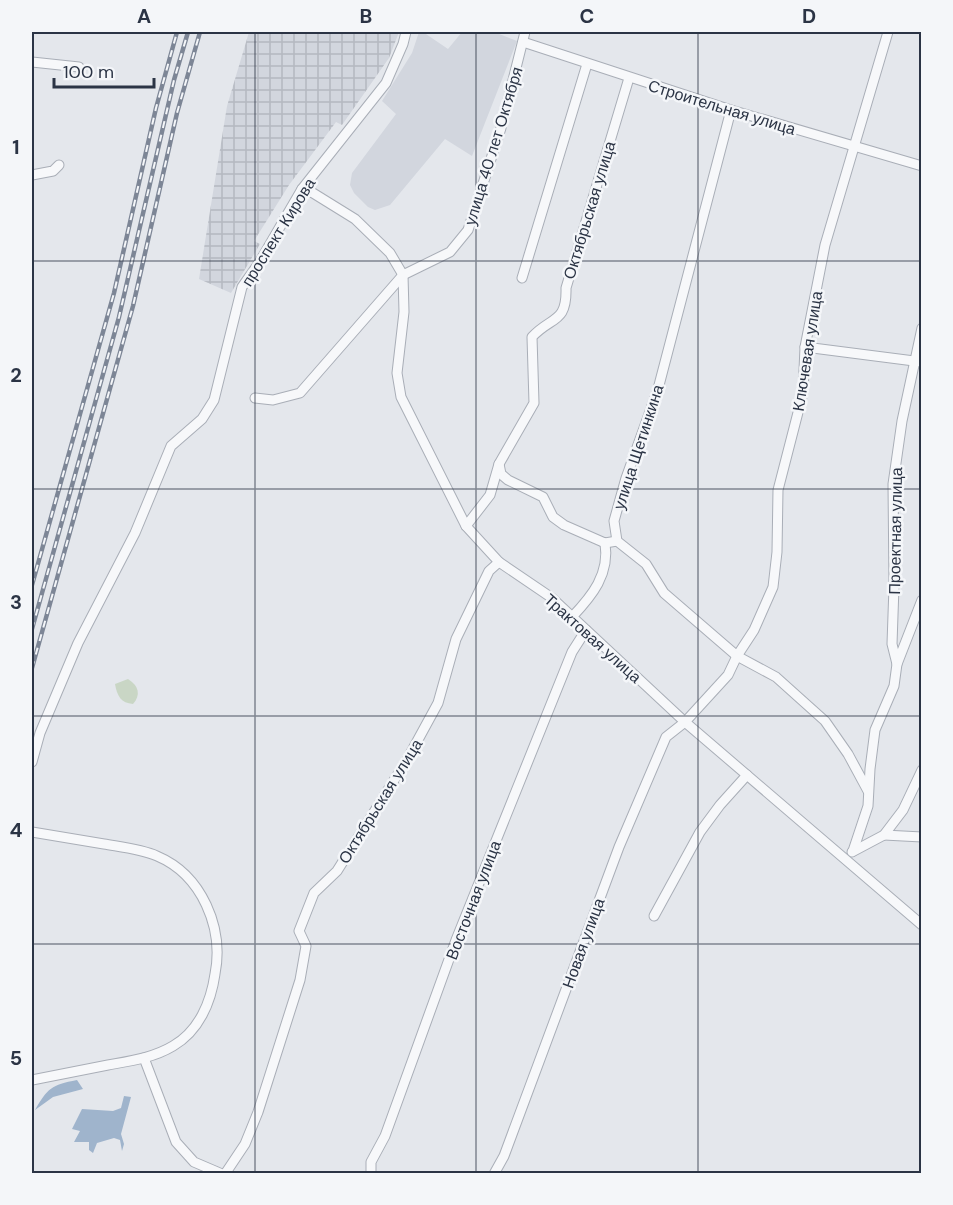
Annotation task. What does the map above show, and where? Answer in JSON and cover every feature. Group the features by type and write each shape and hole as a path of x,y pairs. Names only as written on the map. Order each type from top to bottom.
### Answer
{"street":[{"name":"проспект Кирова","path":"32,762 40,733 78,643 135,533 171,446 202,418 214,400 242,287 259,263 302,189 386,83 406,32"},
{"name":"улица 40 лет Октября","path":"255,398 273,400 300,393 402,275 450,252 468,230 501,128 525,32"},
{"name":"Ключевая улица","path":"685,722 728,675 754,630 773,587 777,552 778,490 803,393 805,347 825,245 888,32"},
{"name":"Строительная улица","path":"523,42 731,110 921,166"},
{"path":"32,62 79,67"},
{"path":"522,278 587,64"},
{"name":"Октябрьская улица","path":"466,526 490,495 499,464 534,403 532,337 538,330 563,313 566,288 629,78"},
{"name":"улица Щетинкина","path":"617,541 614,521 626,478 658,389 731,110"},
{"path":"32,175 53,171 59,165"},
{"path":"302,189 313,193 355,219 390,253 402,275"},
{"name":"Трактовая улица","path":"402,275 404,312 397,373 401,397 466,526 499,562 552,598 685,722 921,925"},
{"name":"Проектная улица","path":"897,664 892,644 893,484 902,421 918,362 921,328"},
{"path":"805,347 918,362"},
{"path":"499,464 501,474 508,480 543,497 553,517 564,525 605,543 617,541 646,564 664,593 737,656 776,677 825,721 848,754 868,791"},
{"path":"572,617 591,596 599,582 607,554 605,543"},
{"name":"Октябрьская улица","path":"223,1173 246,1144 258,1112 300,980 306,946 299,931 314,893 337,871 408,758 438,703 456,639 470,607 489,571 499,562"},
{"path":"853,851 868,806 875,730 894,686 897,664 921,600"},
{"name":"Восточная улица","path":"371,1173 371,1162 385,1136 456,940 572,652 585,630"},
{"name":"Новая улица","path":"494,1173 504,1156 619,847 666,737 685,722"},
{"path":"845,858 853,851 884,835 903,810 921,770"},
{"path":"654,916 700,832 747,775"},
{"path":"32,832 157,856 183,872 209,910 216,932 218,961 204,1012 192,1030 175,1045 156,1055 144,1058 32,1080"},
{"path":"884,835 921,837"},
{"path":"144,1058 176,1142 194,1162 223,1173"}],"shaded area":[{"path":"249,32 399,32 389,58 342,125 336,122 289,185 254,241 260,244 231,293 199,279 227,106"},
{"path":"419,32 423,32 448,49 462,32 494,32 517,41 472,156 445,139 390,205 375,210 368,207 354,193 350,185 352,173 396,114 382,101 412,53"}],"green space":[{"path":"128,679 138,691 133,704 120,698 115,684"}],"water":[{"path":"77,1080 83,1089 53,1097 35,1110 51,1089"},
{"path":"124,1096 131,1097 121,1134 124,1144 122,1151 120,1140 114,1138 97,1143 93,1153 89,1150 89,1142 74,1142 80,1131 72,1129 82,1109 113,1111 121,1108"}],"railway":[{"path":"32,585 114,293 156,108 177,32"},
{"path":"32,629 119,317 174,80 188,32"},
{"path":"32,668 133,306 177,113 200,32"}]}
